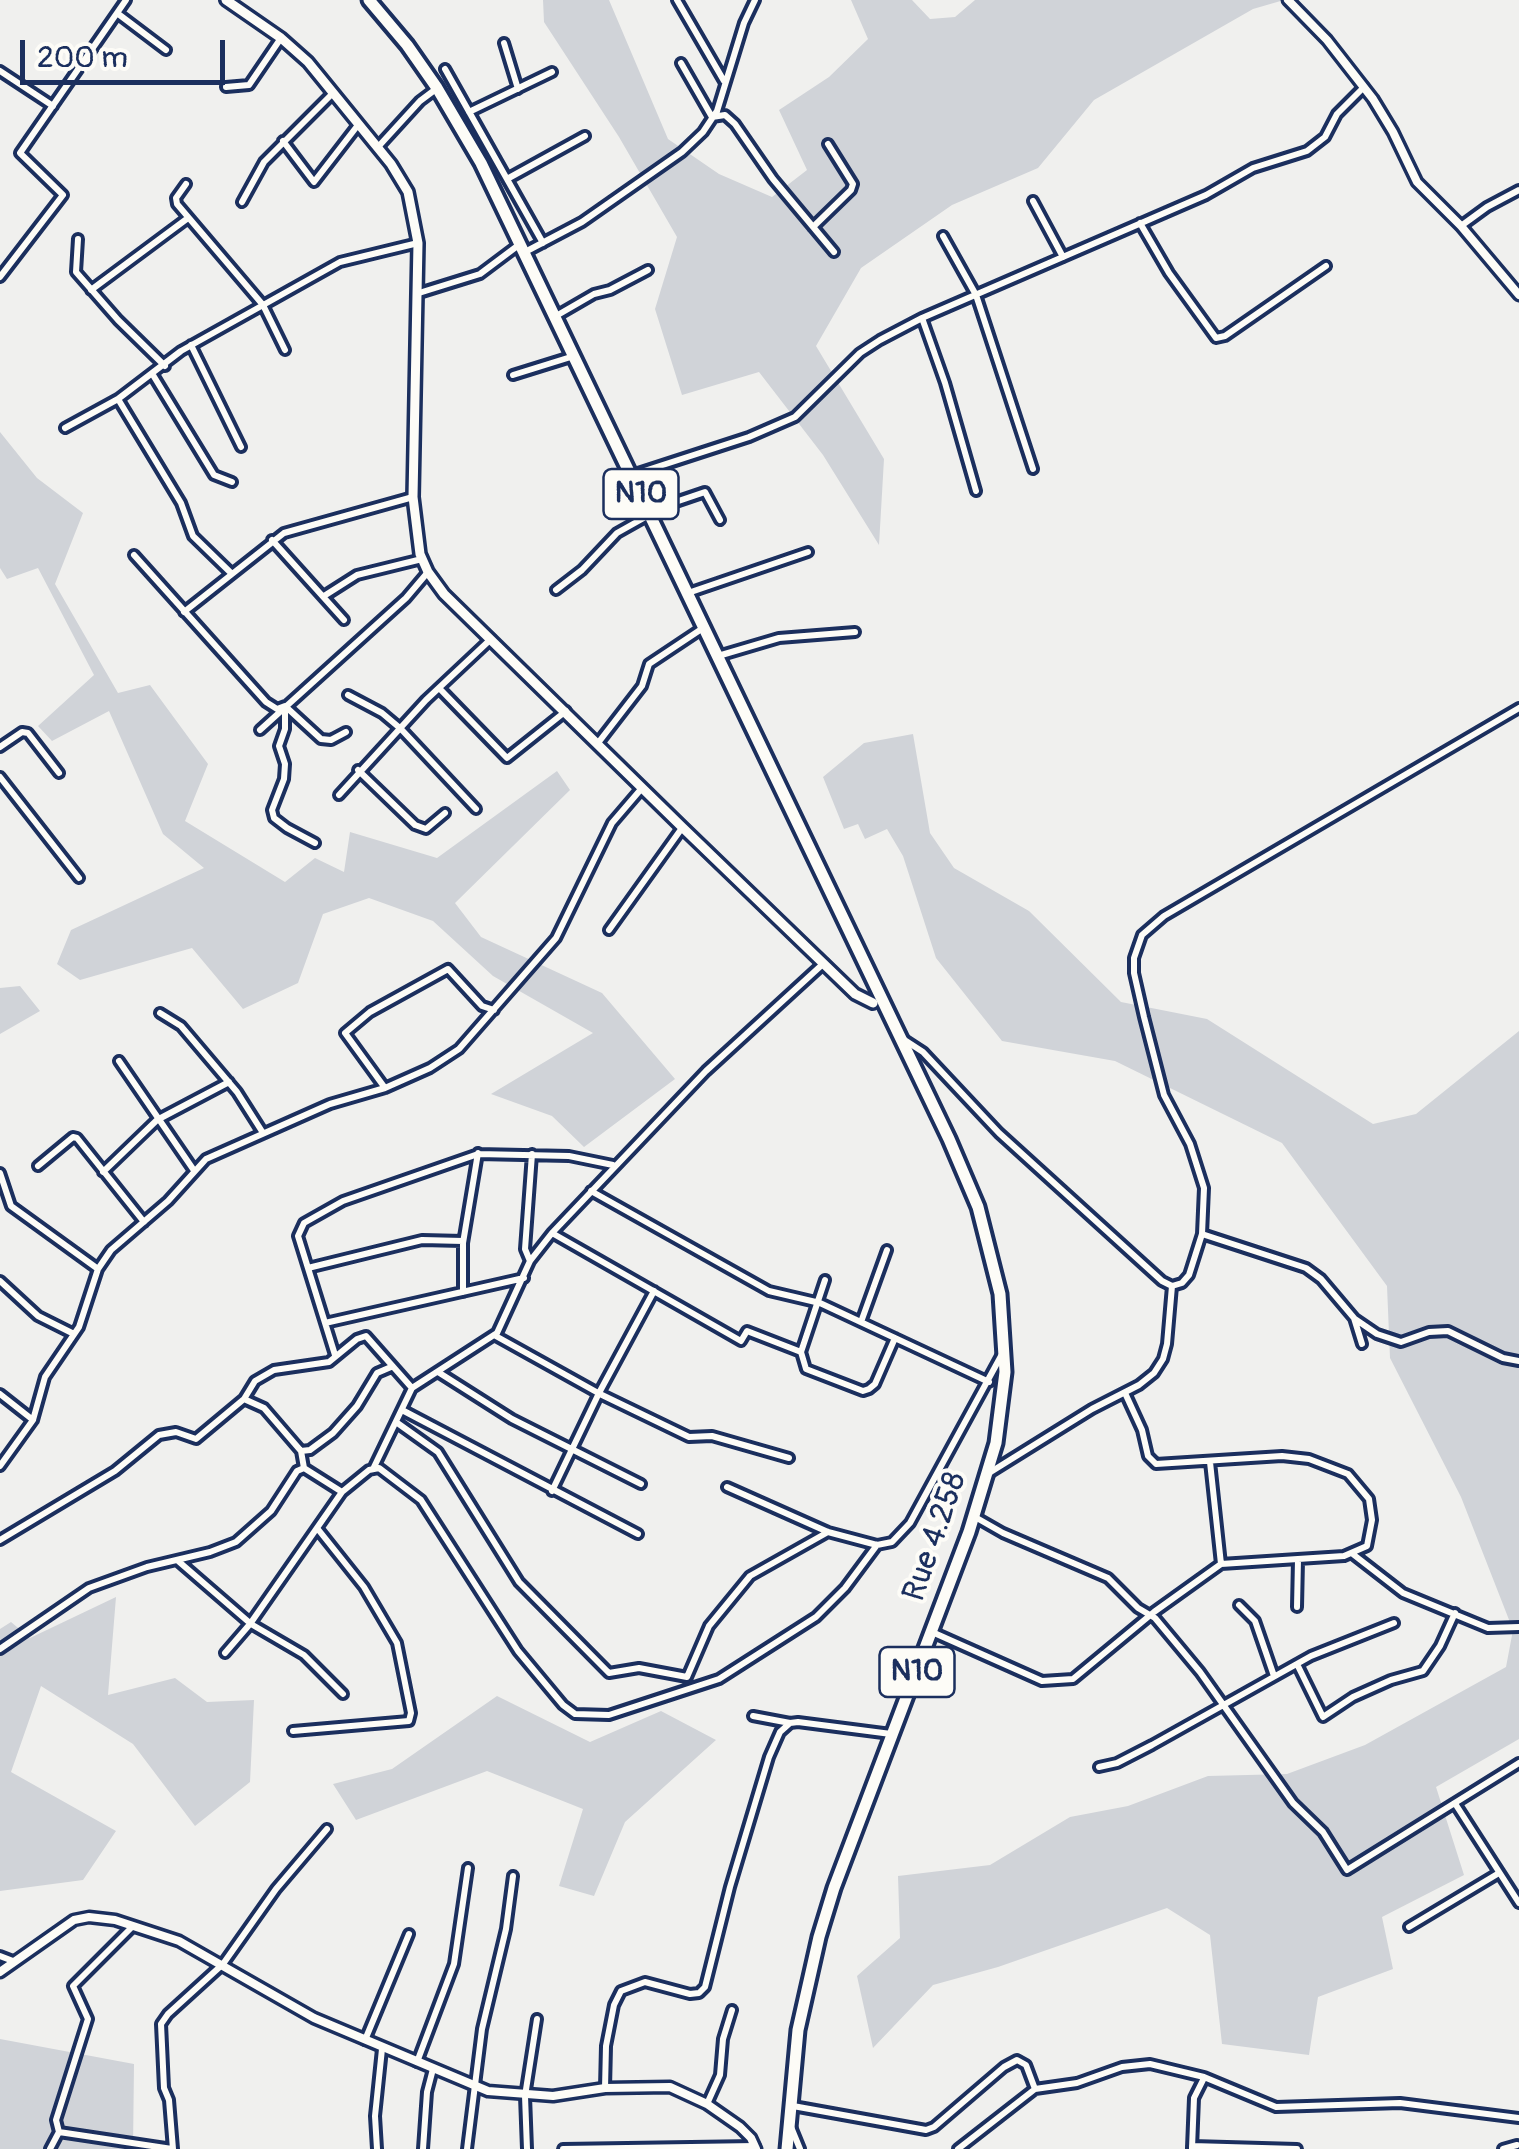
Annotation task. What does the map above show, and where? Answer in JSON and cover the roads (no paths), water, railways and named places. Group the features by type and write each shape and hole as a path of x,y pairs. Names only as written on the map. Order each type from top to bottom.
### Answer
{"highway":[{"name":"N10","path":"369,0 437,88 482,163 718,656 878,1004"},
{"name":"Rue 4.258","path":"786,2149 798,2030 819,1937 974,1517 1000,1420 1004,1351 1000,1294 978,1207 901,1037 878,1004"}],"main road":[{"path":"226,0 308,62 408,192 418,243 419,293 413,497 422,559 428,572 444,594 856,994 878,1004"}],"street":[{"path":"0,277 63,195 20,153 126,0"},
{"path":"677,0 725,82"},
{"path":"419,293 480,274 523,248 582,222 682,152 712,117 756,0"},
{"path":"1288,0 1327,40 1364,87 1394,132 1416,182 1462,226 1519,295"},
{"path":"117,13 166,50"},
{"path":"226,87 249,85 281,38"},
{"path":"504,43 518,89"},
{"path":"681,63 712,117"},
{"path":"445,69 543,242"},
{"path":"0,71 53,106"},
{"path":"469,112 552,72"},
{"path":"632,476 795,417 869,346 922,318 1214,191 1253,168 1317,145 1337,114 1364,87"},
{"path":"377,148 437,88"},
{"path":"242,202 264,162 333,93"},
{"path":"712,117 725,115 735,124 834,252"},
{"path":"283,141 314,182 358,126"},
{"path":"507,179 584,136"},
{"path":"813,227 853,184 828,144"},
{"path":"186,184 175,201 263,305 285,350"},
{"path":"1462,226 1519,190"},
{"path":"1033,201 1062,257"},
{"path":"92,290 188,218"},
{"path":"1140,223 1216,338 1226,336 1326,266"},
{"path":"942,236 976,295 1033,469"},
{"path":"78,239 76,272 165,366"},
{"path":"65,428 118,399 191,345 340,262 418,243"},
{"path":"555,316 648,270"},
{"path":"922,318 946,383 976,491"},
{"path":"191,345 241,447"},
{"path":"513,375 574,356"},
{"path":"153,375 214,475 232,482"},
{"path":"118,399 181,503 196,540 231,573"},
{"path":"556,590 582,570 617,533 650,513 705,492 720,520"},
{"path":"184,612 284,532 413,497"},
{"path":"272,540 344,620"},
{"path":"688,594 808,552"},
{"path":"134,555 266,702 277,709 286,706"},
{"path":"324,596 357,575 422,559"},
{"path":"260,730 406,598 428,572"},
{"path":"598,743 642,686 649,664 704,628"},
{"path":"718,656 779,638 855,632"},
{"path":"339,795 358,770 438,688 491,640"},
{"path":"438,688 507,758 566,712"},
{"path":"348,695 382,713 401,729 476,809"},
{"path":"286,706 321,739 331,740 346,732"},
{"path":"286,706 279,746 284,779 272,810 274,818 315,844"},
{"path":"901,1037 923,1052 999,1133 1162,1281 1172,1286 1182,1283 1189,1275 1202,1234 1204,1200 1198,1166 1164,1095 1134,973 1134,958 1142,936 1164,916 1519,708"},
{"path":"0,747 22,732 28,733 59,773"},
{"path":"358,770 415,825 426,829 445,813"},
{"path":"0,777 80,878"},
{"path":"0,1466 33,1420 45,1377 74,1334 98,1269 111,1250 168,1201 206,1158 330,1104 384,1088 430,1068 459,1048 556,938 612,823 642,787"},
{"path":"609,930 682,826"},
{"path":"225,1653 250,1624 342,1492 373,1468 412,1388 494,1335 530,1260 552,1233 706,1071 824,962"},
{"path":"384,1088 344,1032 370,1012 448,969 482,1006 494,1010"},
{"path":"160,1013 181,1026 263,1132"},
{"path":"119,1061 193,1170"},
{"path":"102,1172 157,1120 228,1082"},
{"path":"38,1166 73,1136 144,1222"},
{"path":"335,1355 298,1236 304,1223 343,1201 478,1153 570,1156 614,1166"},
{"path":"463,1292 463,1241 478,1153"},
{"path":"530,1260 525,1250 532,1154"},
{"path":"0,1173 11,1206 98,1269"},
{"path":"591,1191 770,1291 820,1303 989,1382"},
{"path":"552,1233 741,1341 747,1331 801,1352"},
{"path":"1202,1234 1306,1268 1321,1279 1354,1318 1377,1334 1400,1342 1429,1332 1448,1331 1503,1358 1519,1361"},
{"path":"308,1268 422,1240 463,1241"},
{"path":"861,1322 887,1250"},
{"path":"325,1323 524,1278"},
{"path":"825,1280 801,1352 806,1369 863,1391 876,1384 895,1338"},
{"path":"0,1282 38,1316 74,1334"},
{"path":"988,1473 1154,1373 1164,1358 1172,1286"},
{"path":"552,1491 654,1291"},
{"path":"1354,1318 1362,1344"},
{"path":"494,1335 690,1437 712,1436 789,1458"},
{"path":"0,1540 116,1471 159,1435 176,1432 196,1439 244,1400 256,1381 274,1370 329,1362 366,1336 412,1388"},
{"path":"727,1487 828,1532 877,1545 892,1542 910,1523 1004,1351"},
{"path":"302,1450 310,1450 333,1432 357,1406 377,1373 391,1367"},
{"path":"438,1372 512,1419 641,1484"},
{"path":"932,1632 1042,1681 1073,1679 1151,1614 1221,1564 1353,1554 1367,1546 1372,1520 1369,1499 1348,1474 1310,1460 1282,1456 1164,1465 1151,1461 1125,1393"},
{"path":"0,1394 33,1420"},
{"path":"244,1400 264,1408 302,1450 304,1468"},
{"path":"402,1410 638,1534"},
{"path":"396,1422 438,1452 519,1582 609,1673 639,1668 687,1677 710,1626 750,1576 828,1532"},
{"path":"1210,1462 1221,1564"},
{"path":"304,1468 342,1492"},
{"path":"1,1648 89,1588 176,1559 220,1550 255,1528 297,1471 304,1468"},
{"path":"373,1468 384,1470 429,1510 518,1652 575,1714 609,1715 719,1679 816,1617 845,1588 877,1545"},
{"path":"974,1517 1003,1534 1108,1578 1131,1603 1151,1614 1200,1672 1293,1803 1323,1832 1347,1870 1519,1763"},
{"path":"294,1732 409,1721 411,1713 397,1643 364,1587 317,1528"},
{"path":"1353,1554 1403,1593 1488,1628 1519,1627"},
{"path":"176,1559 250,1624 304,1655 343,1694"},
{"path":"1297,1607 1298,1560"},
{"path":"1239,1605 1256,1622 1274,1676"},
{"path":"1297,1664 1323,1717 1391,1680 1423,1671 1455,1613"},
{"path":"1099,1767 1117,1763 1152,1745 1297,1664 1394,1623"},
{"path":"753,1716 892,1734"},
{"path":"604,2088 609,2032 621,1991 645,1982 690,1994 699,1993 705,1986 769,1757 780,1732 790,1722"},
{"path":"1456,1805 1519,1904"},
{"path":"59,2132 172,2149 169,2100 164,2088 162,2024 223,1964 276,1889 327,1829"},
{"path":"418,2062 454,1964 468,1868"},
{"path":"1410,1927 1500,1873"},
{"path":"467,2149 482,2029 514,1876"},
{"path":"0,1972 74,1920 89,1917 134,1925 179,1941 285,2002 382,2048 474,2086 525,2096 565,2095 604,2088 670,2087 707,2104 740,2126 755,2148"},
{"path":"50,2149 59,2132 56,2120 88,2019 73,1986 134,1925"},
{"path":"366,2040 409,1934"},
{"path":"0,1956 13,1961"},
{"path":"707,2104 720,2074 723,2039 732,2010"},
{"path":"528,2149 525,2096 537,2019"},
{"path":"378,2149 375,2116 382,2048"},
{"path":"800,2149 788,2111 926,2130 934,2128 1017,2060 1026,2065 1035,2090"},
{"path":"958,2149 1035,2090 1122,2067 1150,2064 1204,2077 1276,2108 1400,2103 1519,2118"},
{"path":"423,2149 426,2092 433,2069"},
{"path":"1204,2077 1194,2098 1192,2147 1297,2149"},
{"path":"1503,2149 1516,2146"},
{"path":"563,2149 755,2148"}]}
